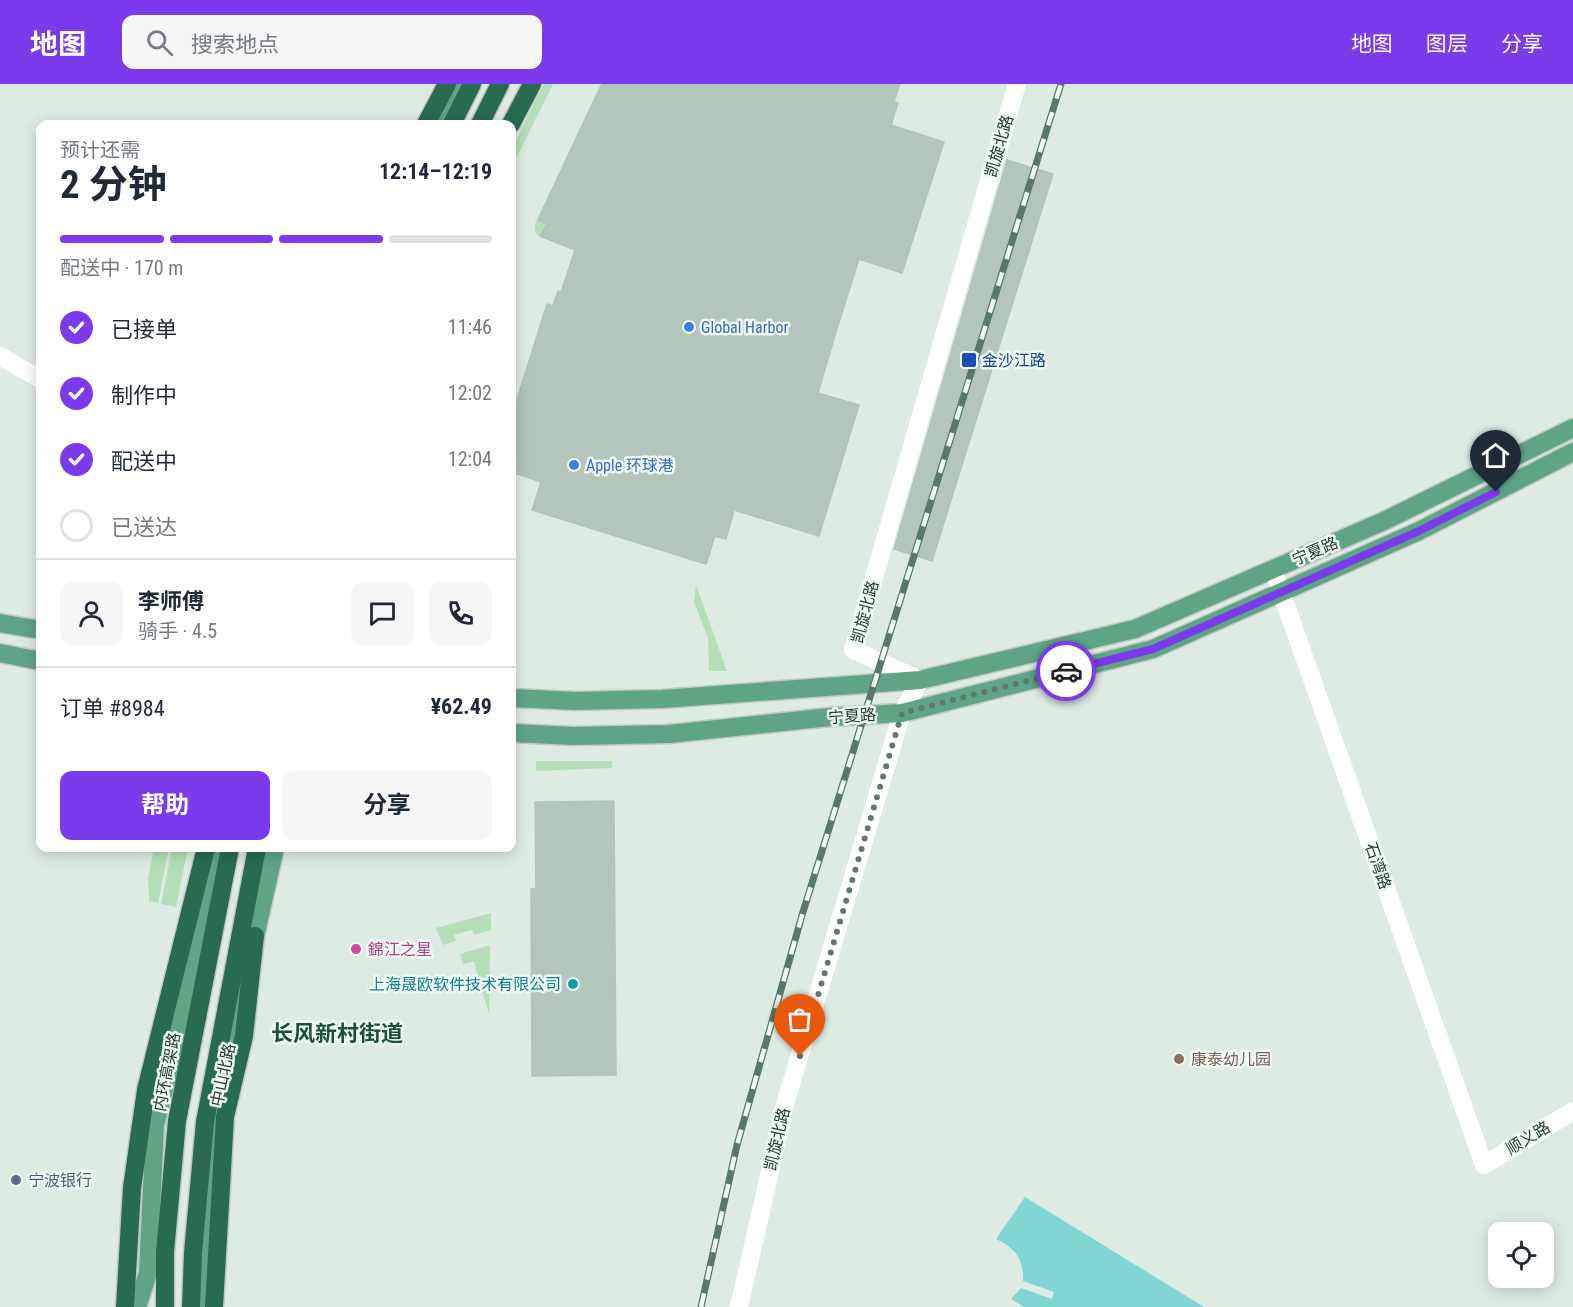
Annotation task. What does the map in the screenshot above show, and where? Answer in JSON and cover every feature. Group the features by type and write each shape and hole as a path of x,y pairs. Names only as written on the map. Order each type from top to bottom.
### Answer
{"highway":[{"path":"428,120 447,84"},
{"path":"454,120 472,84"},
{"path":"482,120 500,84"},
{"path":"513,120 532,84"},
{"path":"125,1307 132,1188 146,1090 205,852"},
{"name":"内环高架路","path":"165,1307 165,1252 177,1121 229,852"},
{"path":"191,1307 193,1253 205,1122 256,852"},
{"path":"214,1307 225,1117 244,1036 255,936"}],"main road":[{"path":"422,120 438,84"},
{"path":"440,120 457,84"},
{"path":"507,120 525,84"},
{"name":"宁夏路","path":"516,698 575,701 662,699 920,680 1136,629 1384,521 1573,428"},
{"name":"宁夏路","path":"516,733 573,736 669,734 830,717 902,713 1153,649 1419,531 1573,452"},
{"path":"0,623 36,629"},
{"path":"0,654 36,660"},
{"path":"148,1307 155,1125 195,966 220,852"},
{"name":"中山北路","path":"202,1307 214,1119 274,852"},
{"path":"137,1307 148,1273"}],"street":[{"name":"凯旋北路","path":"739,1307 786,1101 902,713 920,680 853,650 1017,84"},
{"path":"0,356 36,377"},
{"name":"石湾路","path":"1273,569 1484,1165"},
{"name":"顺义路","path":"1484,1165 1573,1111"}],"green space":[{"path":"544,84 553,84 516,159 516,140"},
{"path":"600,85 605,88 539,236 535,232 535,224"},
{"path":"696,585 727,671 709,671 708,638 694,602"},
{"path":"536,761 612,761 612,768 536,771"},
{"path":"152,852 168,852 158,903 149,901 148,879"},
{"path":"171,852 187,852 176,907 161,904"},
{"path":"491,913 491,930 474,935 472,930 454,935 456,941 443,945 436,928"},
{"path":"490,945 489,1014 474,961 463,964 460,954"}],"water":[{"path":"1025,1197 1204,1307 1024,1307 1011,1299 1021,1288 1052,1299 1054,1292 1023,1281 1022,1266 1017,1255 996,1239"}],"building":[{"name":"Global Harbor","path":"602,84 900,84 894,102 898,103 891,125 944,142 902,273 859,259 818,393 859,405 819,536 734,510 726,539 715,536 706,564 532,510 541,482 516,473 516,402 547,304 553,306 558,291 561,292 575,250 540,236 546,224 538,220"},
{"name":"金沙江路","path":"1007,160 1053,174 932,561 894,549"},
{"name":"上海晟欧软件技术有限公司","path":"614,801 616,1075 532,1076 531,889 536,889 535,802"}],"railway":[{"path":"701,1307 737,1145 803,912 1061,84"}],"way so far":[{"path":"800,1056 902,713 1066,671"}],"place":[{"name":"Global Harbor","path":"689,327"},
{"name":"金沙江路","path":"969,360"},
{"name":"Apple 环球港","path":"574,465"},
{"name":"錦江之星","path":"356,949"},
{"name":"上海晟欧软件技术有限公司","path":"573,984"},
{"name":"康泰幼儿园","path":"1179,1059"},
{"name":"宁波银行","path":"16,1180"}],"district":[{"name":"长风新村街道","path":"337,1033"}],"route":[{"path":"1066,671 1153,649 1419,531 1496,492"}]}
